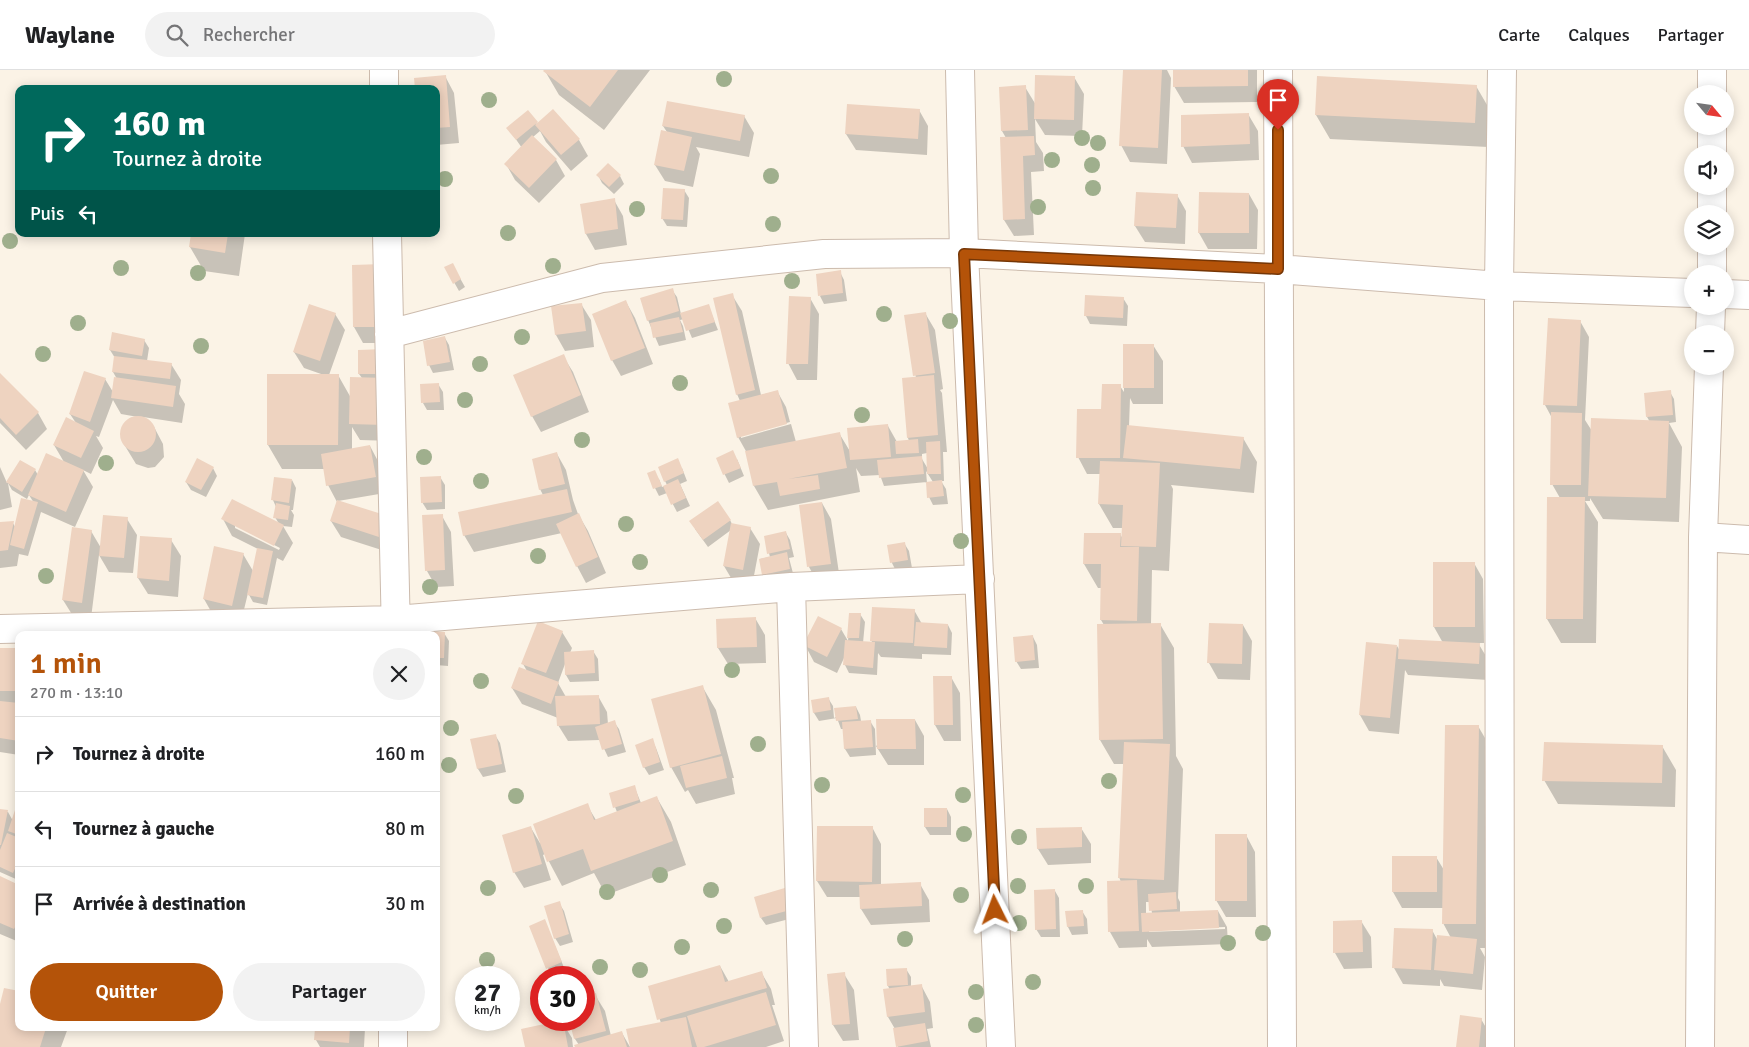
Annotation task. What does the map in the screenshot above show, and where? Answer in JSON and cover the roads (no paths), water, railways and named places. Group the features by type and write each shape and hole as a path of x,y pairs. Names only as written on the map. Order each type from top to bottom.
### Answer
{"street":[{"path":"384,70 384,85"},
{"path":"960,70 964,254 1001,1047"},
{"path":"1278,70 1282,1047"},
{"path":"1500,1047 1499,286 1502,70"},
{"path":"1712,70 1712,85"},
{"path":"387,237 396,628"},
{"path":"389,334 602,278 824,254 964,254 1278,269 1499,286 1684,293"},
{"path":"1734,294 1749,295"},
{"path":"1700,1047 1703,537 1709,375"},
{"path":"1703,537 1749,540"},
{"path":"0,629 396,628 791,587 980,579"},
{"path":"791,587 804,1047"},
{"path":"393,1031 393,1047"}]}
